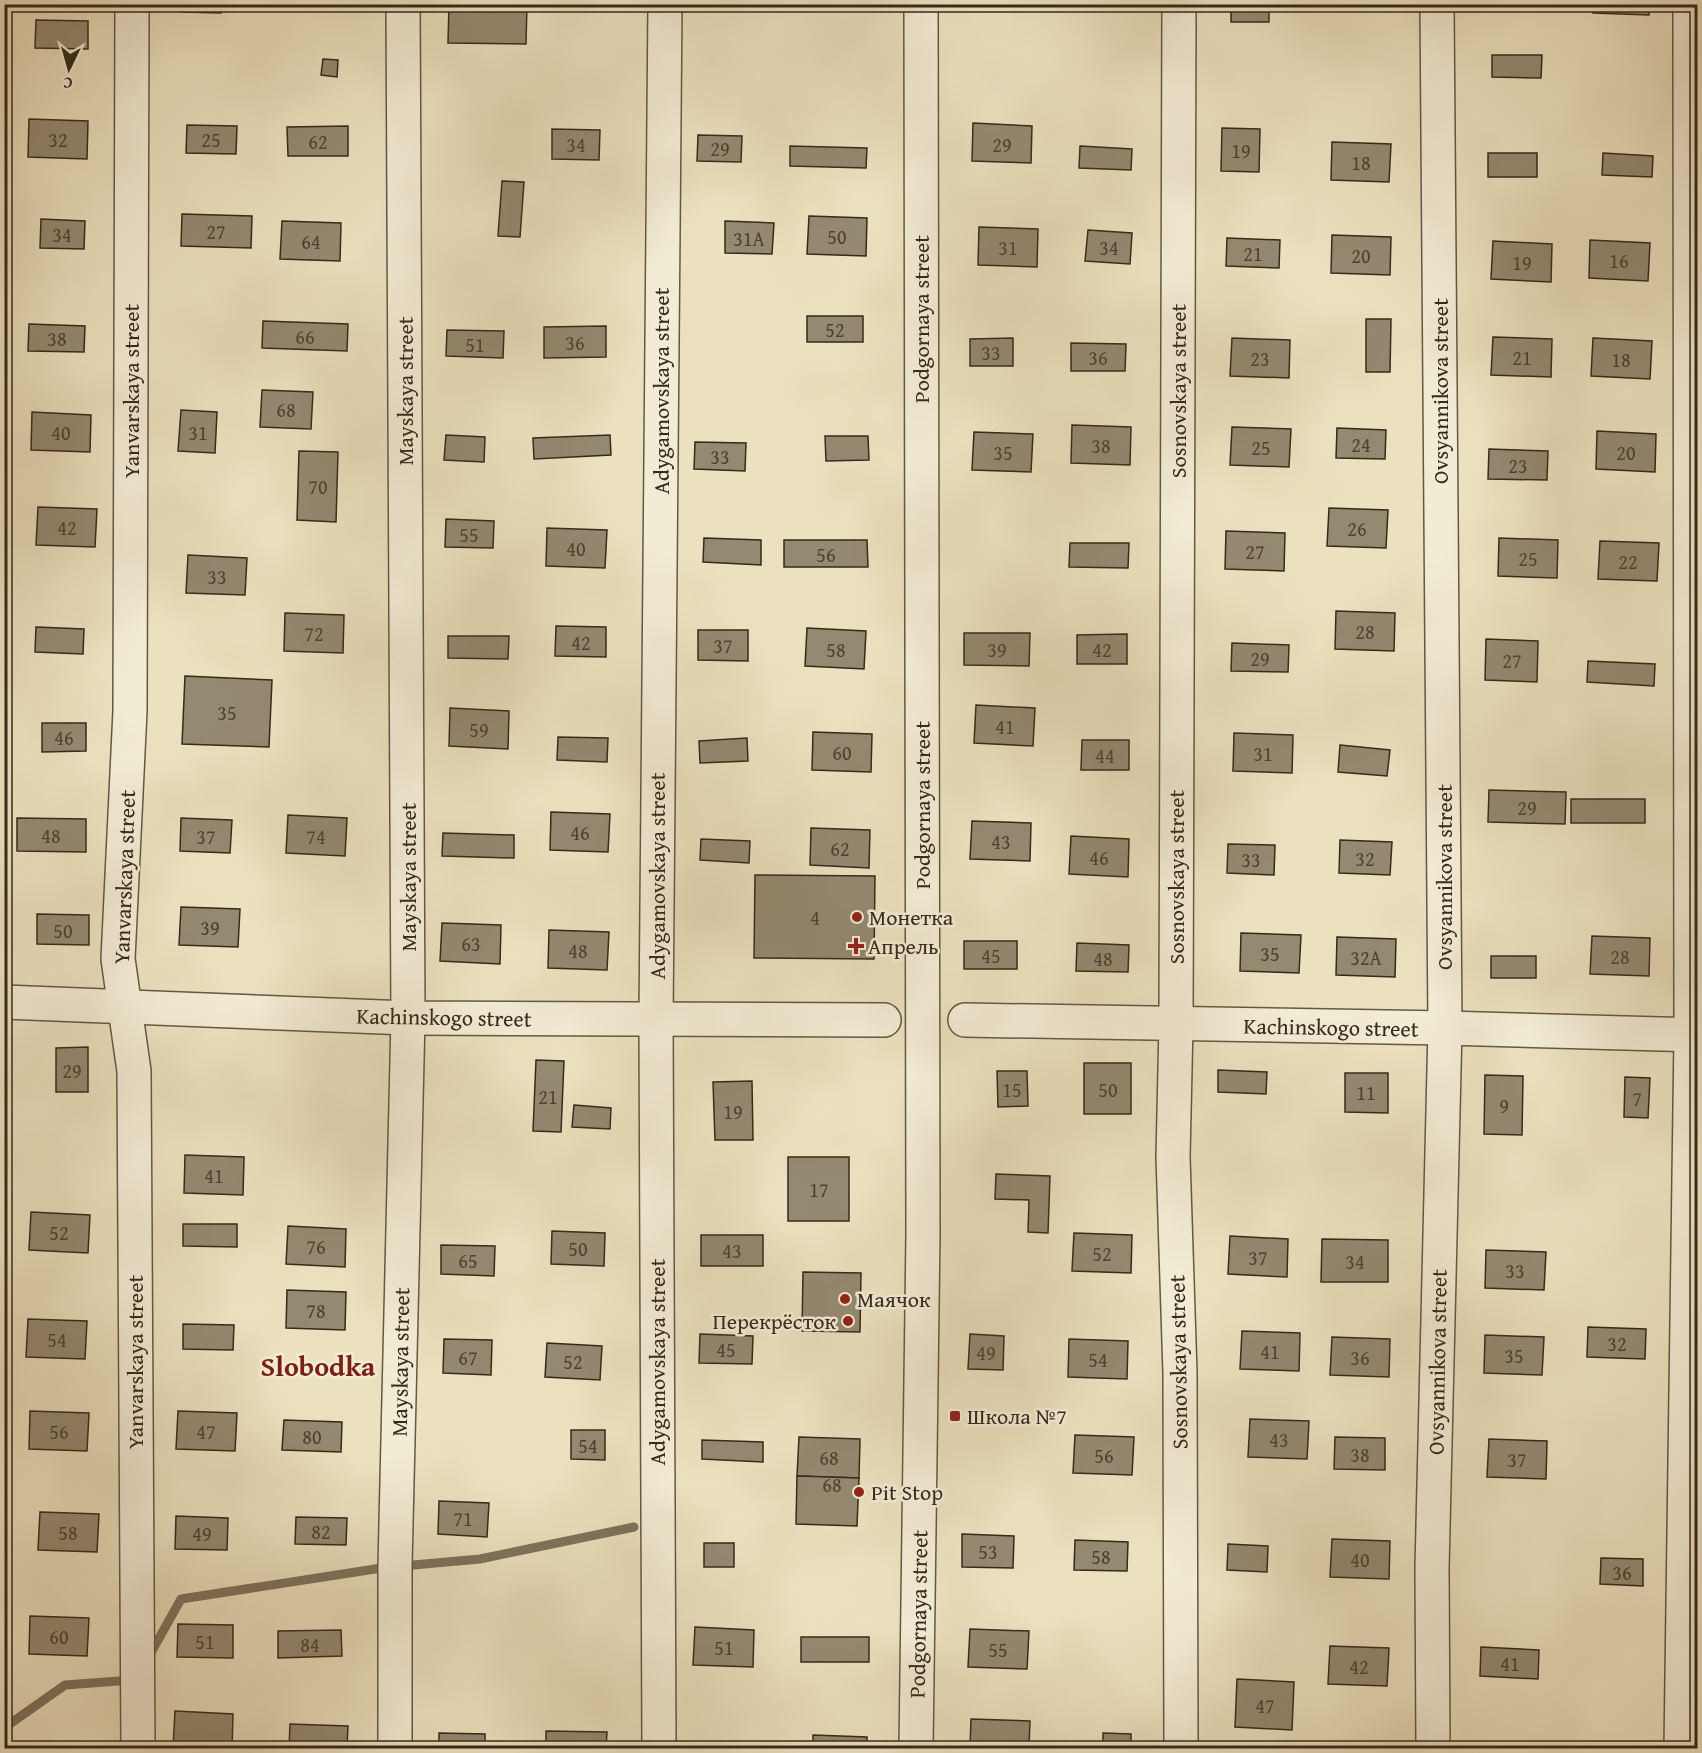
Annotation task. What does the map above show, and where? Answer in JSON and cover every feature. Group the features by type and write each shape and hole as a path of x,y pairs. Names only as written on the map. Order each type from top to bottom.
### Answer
{"street":[{"name":"Yanvarskaya street","path":"132,4 130,711 118,959 134,1071 138,1749"},
{"name":"Mayskaya street","path":"395,1749 395,1566 408,1018 403,4"},
{"name":"Adygamovskaya street","path":"658,1749 656,1020 665,4"},
{"name":"Podgornaya street","path":"916,1749 922,1234 921,4"},
{"name":"Sosnovskaya street","path":"1179,4 1176,1025 1173,1157 1179,1373 1181,1749"},
{"name":"Ovsyannikova street","path":"1433,1749 1432,1568 1445,1028 1437,4"},
{"path":"1681,1749 1689,1670 1694,1035 1694,94 1690,4"},
{"name":"Kachinskogo street","path":"4,1002 408,1018 884,1020"},
{"name":"Kachinskogo street","path":"965,1020 1445,1028 1694,1035"}],"building":[{"path":"182,4 221,4 221,13 182,12"},
{"path":"449,4 527,4 526,44 448,43"},
{"path":"1060,4 1121,4 1121,6 1060,6"},
{"path":"1231,4 1269,4 1269,22 1231,22"},
{"path":"1342,4 1387,4 1387,6"},
{"path":"1593,4 1649,4 1649,15 1593,13"},
{"path":"36,20 88,21 88,49 35,48"},
{"path":"1492,55 1542,55 1541,78 1492,77"},
{"path":"323,59 338,60 337,77 321,75"},
{"path":"29,119 88,121 87,159 28,157"},
{"path":"973,123 1032,126 1031,163 972,161"},
{"path":"187,125 237,126 236,154 186,153"},
{"path":"348,126 348,156 288,156 287,127"},
{"path":"1222,128 1260,129 1259,172 1221,171"},
{"path":"552,129 600,130 599,160 552,159"},
{"path":"698,135 742,136 741,162 697,161"},
{"path":"1332,142 1391,144 1389,182 1331,180"},
{"path":"790,146 867,148 866,168 790,166"},
{"path":"1080,146 1132,149 1131,170 1079,168"},
{"path":"1488,153 1537,153 1537,177 1488,177"},
{"path":"1603,153 1653,156 1652,177 1602,175"},
{"path":"502,181 524,182 520,237 498,236"},
{"path":"182,214 252,216 251,248 181,246"},
{"path":"809,216 867,218 866,256 807,254"},
{"path":"41,219 85,221 84,249 40,248"},
{"path":"282,221 341,223 340,261 280,259"},
{"path":"725,221 774,223 772,254 725,253"},
{"path":"979,227 1038,229 1037,267 978,265"},
{"path":"1088,230 1132,233 1130,264 1085,261"},
{"path":"1332,235 1391,237 1390,275 1331,273"},
{"path":"1227,238 1280,240 1279,268 1226,266"},
{"path":"1590,240 1650,243 1648,281 1589,278"},
{"path":"1493,241 1552,244 1551,282 1491,279"},
{"path":"807,316 863,316 863,342 807,342"},
{"path":"1366,319 1391,319 1390,372 1366,372"},
{"path":"263,321 348,324 347,351 262,348"},
{"path":"29,324 85,326 84,352 28,351"},
{"path":"606,326 606,357 544,358 544,327"},
{"path":"447,330 504,331 503,358 446,356"},
{"path":"1493,337 1552,339 1551,377 1491,375"},
{"path":"1013,338 1013,366 970,366 970,339"},
{"path":"1232,338 1290,340 1289,378 1230,376"},
{"path":"1593,338 1652,341 1650,379 1591,376"},
{"path":"1071,343 1126,344 1125,371 1071,371"},
{"path":"262,390 313,392 311,429 260,427"},
{"path":"181,410 217,412 215,453 178,451"},
{"path":"32,412 91,415 90,452 31,450"},
{"path":"1072,425 1131,427 1130,465 1071,463"},
{"path":"1232,427 1291,429 1289,467 1230,465"},
{"path":"1337,428 1386,430 1385,459 1336,458"},
{"path":"1597,431 1656,434 1655,472 1596,469"},
{"path":"974,432 1033,434 1031,472 972,470"},
{"path":"446,435 485,437 484,462 444,460"},
{"path":"610,435 611,455 534,459 533,438"},
{"path":"825,436 868,436 869,460 826,461"},
{"path":"695,442 746,443 745,471 694,469"},
{"path":"1489,449 1548,451 1547,480 1488,479"},
{"path":"299,451 338,452 336,522 297,520"},
{"path":"38,507 97,509 95,547 36,545"},
{"path":"1329,508 1388,510 1386,548 1327,546"},
{"path":"446,519 494,521 493,548 445,547"},
{"path":"547,528 607,530 605,568 546,566"},
{"path":"1226,531 1285,533 1284,571 1225,569"},
{"path":"704,538 761,540 761,565 703,562"},
{"path":"1499,538 1558,540 1557,578 1498,576"},
{"path":"784,540 867,540 868,567 784,567"},
{"path":"1600,541 1659,543 1657,581 1598,579"},
{"path":"1070,543 1129,543 1128,568 1069,567"},
{"path":"188,555 247,558 245,595 186,593"},
{"path":"1336,611 1395,613 1394,651 1335,649"},
{"path":"285,613 344,615 343,653 284,651"},
{"path":"556,626 606,627 606,657 555,656"},
{"path":"36,627 84,629 83,654 35,652"},
{"path":"807,628 866,631 864,669 805,666"},
{"path":"698,630 748,630 748,661 698,660"},
{"path":"964,633 1030,633 1029,666 964,665"},
{"path":"1127,634 1127,664 1077,664 1077,635"},
{"path":"448,636 509,636 508,659 448,658"},
{"path":"1486,639 1538,641 1537,682 1485,680"},
{"path":"1232,643 1289,645 1288,672 1231,671"},
{"path":"1588,661 1655,664 1654,686 1587,682"},
{"path":"185,676 272,680 269,747 182,744"},
{"path":"976,705 1035,708 1033,746 974,743"},
{"path":"450,708 509,711 508,749 449,746"},
{"path":"42,723 86,723 86,751 42,752"},
{"path":"813,732 872,734 871,772 812,770"},
{"path":"1234,733 1293,735 1292,773 1233,771"},
{"path":"558,737 608,738 607,762 557,760"},
{"path":"747,738 748,761 700,763 699,741"},
{"path":"1082,740 1129,740 1129,770 1081,770"},
{"path":"1340,745 1390,750 1387,776 1338,772"},
{"path":"1489,790 1566,792 1565,824 1488,822"},
{"path":"1571,799 1645,799 1645,823 1571,823"},
{"path":"551,812 610,814 608,852 550,850"},
{"path":"288,815 347,818 345,856 286,853"},
{"path":"17,818 86,819 86,852 17,851"},
{"path":"181,818 232,820 230,853 180,851"},
{"path":"972,821 1031,823 1030,861 970,859"},
{"path":"811,828 870,830 869,868 810,865"},
{"path":"443,833 514,835 514,858 442,856"},
{"path":"1071,836 1129,839 1128,877 1069,874"},
{"path":"701,839 750,841 749,863 700,860"},
{"path":"1340,840 1392,842 1390,875 1339,873"},
{"path":"1228,844 1275,845 1274,875 1227,873"},
{"path":"755,875 875,876 874,959 754,958"},
{"path":"181,907 240,909 238,947 179,945"},
{"path":"37,914 89,915 89,945 37,944"},
{"path":"442,923 501,925 500,964 440,961"},
{"path":"549,930 609,932 607,970 548,968"},
{"path":"1241,933 1301,935 1299,973 1240,971"},
{"path":"1592,936 1650,938 1649,976 1590,974"},
{"path":"1337,937 1396,939 1395,977 1336,975"},
{"path":"964,941 1017,941 1017,969 964,969"},
{"path":"1077,943 1129,945 1128,972 1076,971"},
{"path":"1491,956 1536,956 1536,978 1491,978"},
{"path":"88,1047 88,1092 56,1092 56,1048"},
{"path":"536,1060 564,1061 561,1132 533,1131"},
{"path":"1084,1063 1131,1063 1131,1114 1084,1114"},
{"path":"1218,1070 1267,1072 1266,1094 1218,1092"},
{"path":"997,1071 1027,1071 1028,1106 998,1107"},
{"path":"1345,1073 1388,1073 1388,1113 1345,1112"},
{"path":"1485,1075 1523,1076 1522,1135 1484,1134"},
{"path":"1625,1077 1650,1078 1648,1118 1624,1117"},
{"path":"752,1081 753,1140 715,1140 713,1082"},
{"path":"574,1105 611,1108 610,1129 572,1127"},
{"path":"185,1155 244,1157 243,1195 184,1193"},
{"path":"788,1157 849,1157 849,1221 788,1221"},
{"path":"996,1174 1050,1176 1048,1233 1028,1232 1029,1200 995,1199"},
{"path":"31,1212 90,1215 88,1253 29,1250"},
{"path":"183,1224 237,1224 237,1247 183,1246"},
{"path":"288,1226 346,1229 345,1267 286,1264"},
{"path":"552,1231 605,1233 604,1266 551,1264"},
{"path":"1074,1233 1132,1235 1131,1273 1072,1271"},
{"path":"701,1235 763,1235 763,1266 701,1266"},
{"path":"1230,1236 1288,1239 1287,1277 1228,1274"},
{"path":"1322,1239 1388,1240 1388,1282 1321,1282"},
{"path":"441,1245 495,1246 494,1276 441,1274"},
{"path":"1486,1250 1546,1252 1544,1290 1485,1288"},
{"path":"803,1272 861,1273 860,1332 802,1331"},
{"path":"287,1290 346,1292 345,1330 286,1328"},
{"path":"28,1319 87,1321 85,1359 26,1357"},
{"path":"183,1324 234,1325 233,1350 183,1349"},
{"path":"1588,1327 1646,1329 1645,1359 1587,1357"},
{"path":"1242,1331 1300,1333 1299,1371 1240,1369"},
{"path":"700,1334 753,1336 752,1364 699,1363"},
{"path":"970,1334 1004,1336 1003,1370 968,1369"},
{"path":"1485,1335 1544,1337 1542,1375 1484,1373"},
{"path":"1332,1337 1390,1339 1389,1377 1330,1375"},
{"path":"444,1339 492,1340 491,1375 443,1373"},
{"path":"1069,1339 1128,1341 1127,1379 1068,1377"},
{"path":"547,1343 602,1346 600,1380 545,1377"},
{"path":"30,1411 89,1413 87,1451 29,1449"},
{"path":"178,1411 237,1413 235,1451 176,1449"},
{"path":"1250,1419 1309,1421 1307,1459 1248,1457"},
{"path":"284,1420 342,1422 341,1452 282,1450"},
{"path":"571,1430 605,1430 605,1460 571,1459"},
{"path":"1075,1435 1134,1437 1132,1475 1073,1473"},
{"path":"799,1437 860,1439 859,1478 797,1476"},
{"path":"1335,1437 1385,1438 1385,1470 1334,1469"},
{"path":"1489,1439 1547,1441 1546,1479 1487,1477"},
{"path":"702,1440 763,1442 763,1462 702,1459"},
{"path":"797,1476 859,1478 857,1526 796,1524"},
{"path":"439,1501 489,1503 487,1537 438,1534"},
{"path":"40,1512 99,1514 97,1552 38,1550"},
{"path":"176,1516 228,1518 227,1550 175,1549"},
{"path":"296,1517 347,1518 346,1545 295,1544"},
{"path":"962,1534 1014,1536 1013,1568 962,1567"},
{"path":"1332,1539 1390,1541 1389,1579 1330,1577"},
{"path":"1075,1540 1128,1542 1127,1571 1074,1570"},
{"path":"704,1543 734,1543 734,1567 704,1567"},
{"path":"1228,1544 1268,1546 1267,1572 1227,1570"},
{"path":"1601,1558 1643,1559 1643,1586 1600,1584"},
{"path":"30,1616 89,1618 87,1656 29,1654"},
{"path":"178,1624 233,1625 233,1658 177,1657"},
{"path":"695,1627 754,1630 753,1667 693,1665"},
{"path":"970,1629 1029,1631 1027,1669 968,1667"},
{"path":"341,1630 342,1656 278,1658 278,1631"},
{"path":"801,1637 869,1637 869,1662 801,1662"},
{"path":"1330,1646 1389,1648 1387,1686 1328,1684"},
{"path":"1481,1647 1539,1650 1538,1679 1480,1676"},
{"path":"1237,1679 1294,1682 1292,1730 1235,1727"},
{"path":"175,1711 233,1714 232,1748 173,1748"},
{"path":"971,1719 1030,1721 1029,1748 970,1748"},
{"path":"290,1724 348,1726 347,1748 289,1748"},
{"path":"546,1731 607,1732 606,1748 546,1748"},
{"path":"439,1733 485,1734 485,1748 439,1748"},
{"path":"1103,1733 1131,1734 1131,1748 1103,1748"},
{"path":"813,1735 867,1737 867,1748 813,1748"},
{"path":"1479,1746 1529,1748 1479,1748"}],"waterway":[{"path":"402,1566 480,1559 634,1527"},
{"path":"148,1658 181,1599 388,1567"},
{"path":"4,1728 65,1685 132,1680"}],"place":[{"name":"Монетка","path":"857,917"},
{"name":"Апрель","path":"856,946"},
{"name":"Маячок","path":"845,1299"},
{"name":"Перекрёсток","path":"848,1321"},
{"name":"Школа №7","path":"955,1416"},
{"name":"Pit Stop","path":"859,1492"}],"district":[{"name":"Slobodka","path":"318,1365"}]}
